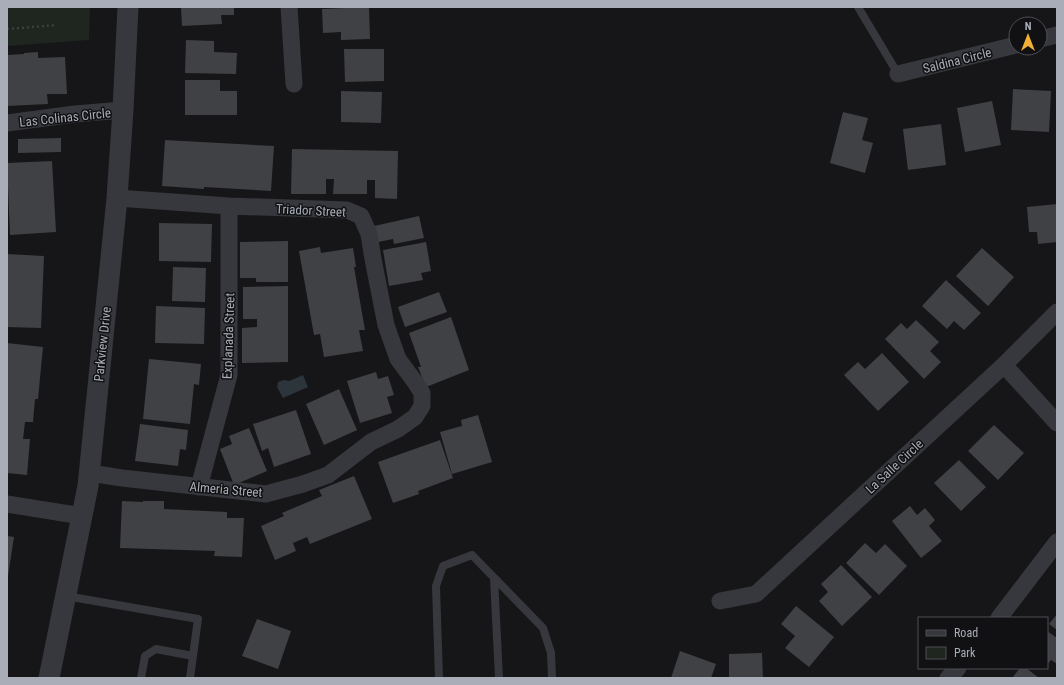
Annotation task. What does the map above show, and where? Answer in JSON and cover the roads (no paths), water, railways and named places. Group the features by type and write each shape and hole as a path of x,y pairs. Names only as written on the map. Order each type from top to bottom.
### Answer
{"street":[{"name":"Parkview Drive","path":"49,678 90,472 117,198 128,7"},
{"path":"289,7 294,84"},
{"name":"Saldina Circle","path":"898,74 1008,47"},
{"name":"Las Colinas Circle","path":"7,123 75,114 123,110"},
{"name":"Triador Street","path":"117,198 229,206 347,210 361,216 369,234 386,325 398,359 422,393 422,406 415,417"},
{"name":"Explanada Street","path":"199,487 229,375 229,206"},
{"name":"La Salle Circle","path":"720,601 756,594 1004,364 1057,312"},
{"path":"1004,364 1057,423"},
{"name":"Almeria Street","path":"90,472 122,478 266,494 303,484 328,475 371,442 398,429 415,417"},
{"path":"7,504 82,516"},
{"path":"1000,617 1057,542"},
{"path":"948,678 957,669"}],"lane":[{"path":"858,7 898,74"},
{"path":"439,678 436,586 443,566 472,555 543,628 551,653 552,678"},
{"path":"494,578 499,678"},
{"path":"66,596 198,620 190,678"},
{"path":"141,678 144,656 156,649 193,656"}]}
